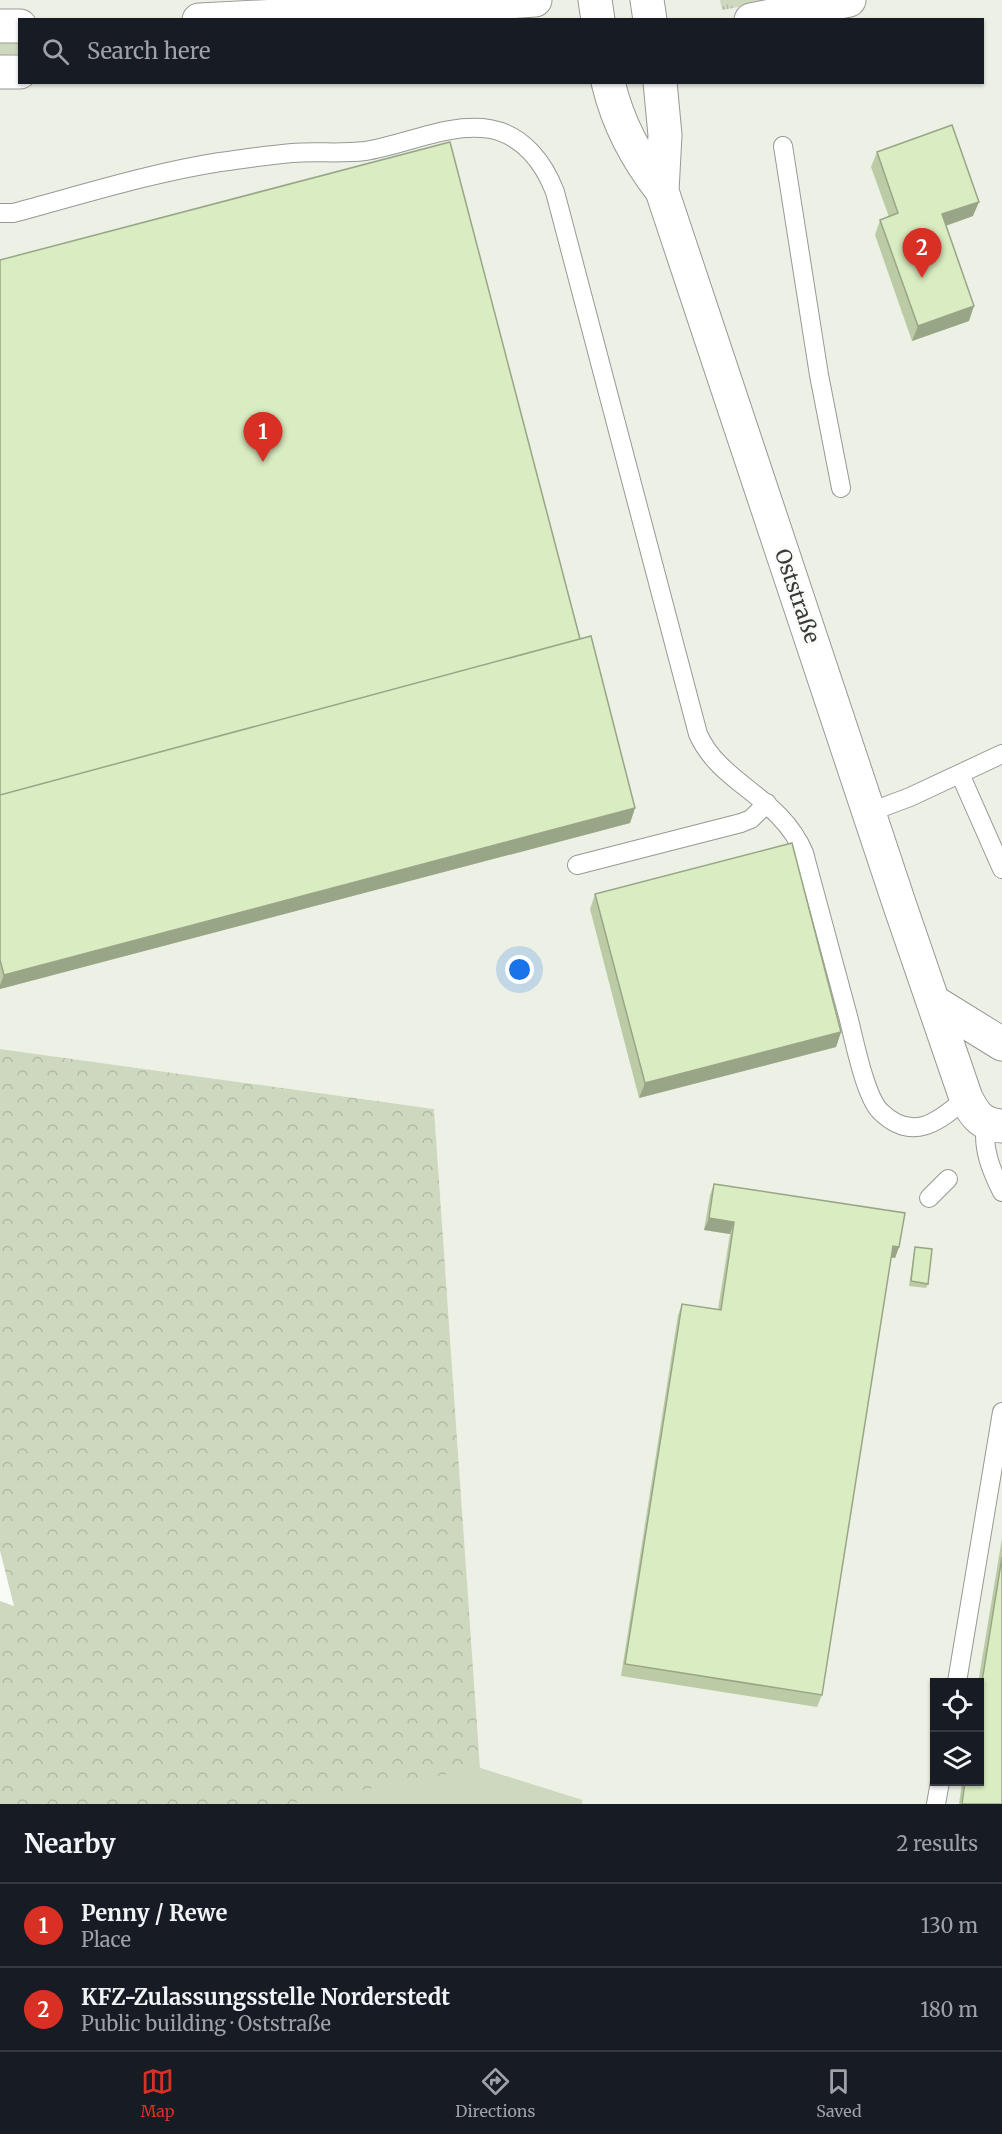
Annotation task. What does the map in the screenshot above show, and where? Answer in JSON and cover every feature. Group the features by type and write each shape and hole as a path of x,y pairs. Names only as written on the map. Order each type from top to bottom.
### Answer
{"street":[{"path":"226,18 377,12 535,0"},
{"path":"596,0 598,18"},
{"path":"647,0 650,18"},
{"path":"761,18 849,0"},
{"path":"0,26 18,26"},
{"path":"0,72 18,72"},
{"name":"Oststraße","path":"608,84 614,110 625,134 639,161 662,190 966,1098 975,1115 994,1125"},
{"name":"Oststraße","path":"660,84 665,135 662,190"},
{"path":"934,1002 1002,1044"}],"lane":[{"path":"196,0 201,18"},
{"path":"0,213 13,213 200,166 292,153 364,151 457,130 489,129 506,134 521,143 534,155 550,177 555,192 698,734 705,748 717,762 767,803 796,833 804,853 858,1055 871,1096 879,1110 896,1123 915,1128 938,1122 966,1098"},
{"path":"783,146 819,375 842,488"},
{"path":"870,812 1002,754"},
{"path":"960,774 1002,869"},
{"path":"578,865 741,823 752,819 767,803"},
{"path":"994,1125 986,1150 1002,1192"},
{"path":"929,1198 948,1179"},
{"path":"958,1678 1002,1412"},
{"path":"936,1804 939,1786"}],"shaded area":[{"path":"0,0 1002,0 1002,1804 582,1804 582,1800 480,1768 434,1109 0,1049"}],"green space":[{"path":"720,0 777,0 722,10"},
{"path":"18,39 18,54 0,55 0,40"},
{"path":"0,1049 434,1109 480,1768 582,1800 582,1804 0,1804 0,1601 14,1606 0,1551"},
{"path":"480,1768 582,1800 582,1804 289,1804"}],"building":[{"path":"952,125 979,202 942,214 974,306 918,326 880,220 898,213 877,152"},
{"path":"450,142 580,639 0,795 0,260"},
{"path":"591,636 635,808 4,975 0,960 0,795"},
{"path":"792,843 841,1032 645,1083 595,894"},
{"path":"714,1184 905,1213 899,1247 893,1246 822,1695 625,1664 682,1304 721,1310 734,1222 709,1218"},
{"path":"915,1247 932,1249 928,1284 911,1281"},
{"path":"1002,1557 1002,1804 962,1804 964,1786 984,1786 983,1678"}],"place":[{"name":"KFZ-Zulassungsstelle Norderstedt","path":"922,278"},
{"name":"Penny / Rewe","path":"263,462"}]}
